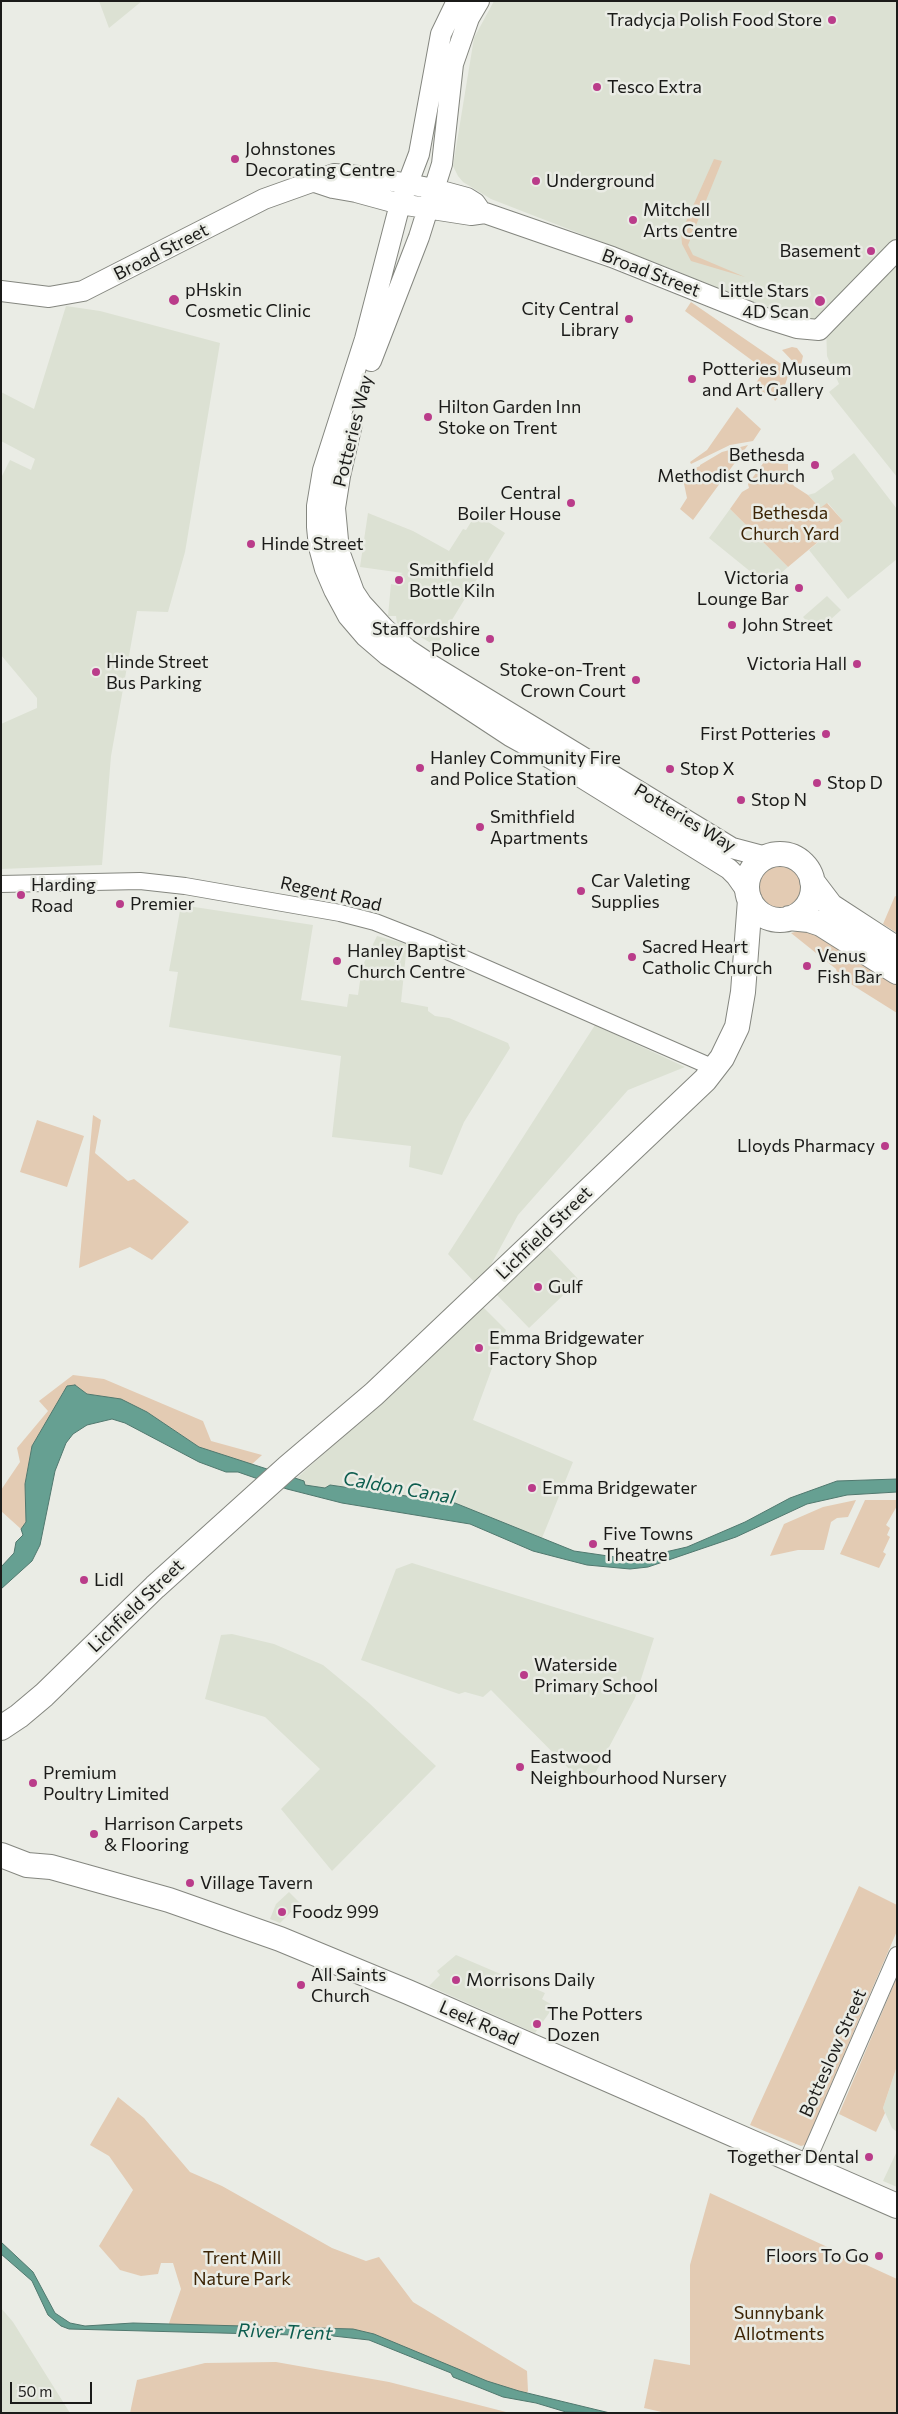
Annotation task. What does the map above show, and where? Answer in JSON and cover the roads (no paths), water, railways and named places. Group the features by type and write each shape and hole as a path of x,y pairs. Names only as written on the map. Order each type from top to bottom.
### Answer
{"highway":[{"path":"897,949 831,906 812,881 805,866 793,856 780,854 766,857 756,864 751,872 747,884 749,897 756,909 765,916 809,920 821,924 897,972"},
{"path":"786,919 800,913 807,905 812,893 812,881"},
{"name":"Lichfield Street","path":"1,1744 10,1722 44,1695 155,1587 288,1466 374,1394 705,1080 722,1058 737,1026 749,897"},
{"name":"Lichfield Street","path":"744,964 757,942 786,919"},
{"name":"Leek Road","path":"1,1838 32,1854 51,1867"},
{"name":"Leek Road","path":"1,1855 27,1865 51,1867 169,1900 280,1939 408,1992 897,2206"}],"main road":[{"path":"407,183 419,154 441,34 457,1"},
{"name":"Potteries Way","path":"479,1 469,18 453,64 444,155 434,189 419,237 367,372 352,424 340,476 335,529 344,569 354,592 362,604 407,649 428,664 732,848 766,857"},
{"name":"Broad Street","path":"1,291 49,297 83,291 264,198 334,174 407,183 434,189 467,198 475,203 482,213"},
{"name":"Broad Street","path":"315,182 400,204 471,215 482,213 612,257 762,317 797,328 819,330 897,250"},
{"name":"Potteries Way","path":"407,183 365,339 319,488 317,506 319,547 334,590 348,616 366,637 387,655 510,736 550,758 728,869 736,876 749,897"}],"street":[{"name":"Regent Road","path":"1,884 140,881 185,886 340,912 375,922 431,944 714,1068"},
{"name":"Botteslow Street","path":"805,2166 897,1955"}],"water":[{"path":"75,1385 87,1394 121,1399 147,1412 199,1447 304,1481 305,1485 325,1488 330,1485 455,1503 574,1551 615,1557 635,1559 687,1547 745,1522 790,1498 837,1481 897,1479 897,1492 847,1495 807,1504 736,1537 648,1567 630,1569 587,1565 533,1551 470,1524 342,1503 287,1489 238,1472 226,1472 199,1462 125,1423 112,1419 87,1425 73,1434 66,1443 55,1471 40,1545 32,1561 1,1589 1,1567 14,1553 16,1542 23,1535 21,1529 26,1522 25,1484 32,1446 67,1386"},
{"name":"River Trent","path":"1,2242 33,2272 55,2313 70,2323 85,2326 133,2323 353,2329 374,2334 487,2381 519,2391 610,2413 566,2412 536,2403 503,2397 453,2377 451,2373 369,2340 333,2336 69,2329 61,2326 48,2315 32,2281 1,2254"}],"place":[{"name":"Tradycja Polish Food Store","path":"832,20"},
{"name":"Tesco Extra","path":"597,87"},
{"name":"Johnstones Decorating Centre","path":"235,159"},
{"name":"Underground","path":"536,181"},
{"name":"Mitchell Arts Centre","path":"633,220"},
{"name":"Basement","path":"871,251"},
{"name":"pHskin Cosmetic Clinic","path":"174,300"},
{"name":"Little Stars 4D Scan","path":"820,301"},
{"name":"City Central Library","path":"629,319"},
{"name":"Potteries Museum and Art Gallery","path":"692,379"},
{"name":"Hilton Garden Inn Stoke on Trent","path":"428,417"},
{"name":"Bethesda Methodist Church","path":"815,465"},
{"name":"Central Boiler House","path":"571,503"},
{"name":"Hinde Street","path":"251,544"},
{"name":"Smithfield Bottle Kiln","path":"399,580"},
{"name":"Victoria Lounge Bar","path":"799,588"},
{"name":"John Street","path":"732,625"},
{"name":"Staffordshire Police","path":"490,639"},
{"name":"Victoria Hall","path":"857,664"},
{"name":"Hinde Street Bus Parking","path":"96,672"},
{"name":"Stoke-on-Trent Crown Court","path":"636,680"},
{"name":"First Potteries","path":"826,734"},
{"name":"Hanley Community Fire and Police Station","path":"420,768"},
{"name":"Stop X","path":"670,769"},
{"name":"Stop D","path":"817,783"},
{"name":"Stop N","path":"741,800"},
{"name":"Smithfield Apartments","path":"480,827"},
{"name":"Car Valeting Supplies","path":"581,891"},
{"name":"Harding Road","path":"21,895"},
{"name":"Premier","path":"120,904"},
{"name":"Sacred Heart Catholic Church","path":"632,957"},
{"name":"Hanley Baptist Church Centre","path":"337,961"},
{"name":"Venus Fish Bar","path":"807,966"},
{"name":"Lloyds Pharmacy","path":"885,1146"},
{"name":"Gulf","path":"538,1287"},
{"name":"Emma Bridgewater Factory Shop","path":"479,1348"},
{"name":"Emma Bridgewater","path":"532,1488"},
{"name":"Five Towns Theatre","path":"593,1544"},
{"name":"Lidl","path":"84,1580"},
{"name":"Waterside Primary School","path":"524,1675"},
{"name":"Eastwood Neighbourhood Nursery","path":"520,1767"},
{"name":"Premium Poultry Limited","path":"33,1783"},
{"name":"Harrison Carpets & Flooring","path":"94,1834"},
{"name":"Village Tavern","path":"190,1883"},
{"name":"Foodz 999","path":"282,1912"},
{"name":"Morrisons Daily","path":"456,1980"},
{"name":"All Saints Church","path":"301,1985"},
{"name":"The Potters Dozen","path":"537,2024"},
{"name":"Together Dental","path":"869,2157"},
{"name":"Floors To Go","path":"879,2256"}],"park label":[{"name":"Bethesda Church Yard","path":"790,523"},
{"name":"Trent Mill Nature Park","path":"242,2268"},
{"name":"Sunnybank Allotments","path":"779,2323"}],"water label":[{"name":"Caldon Canal","path":"399,1488"}]}
